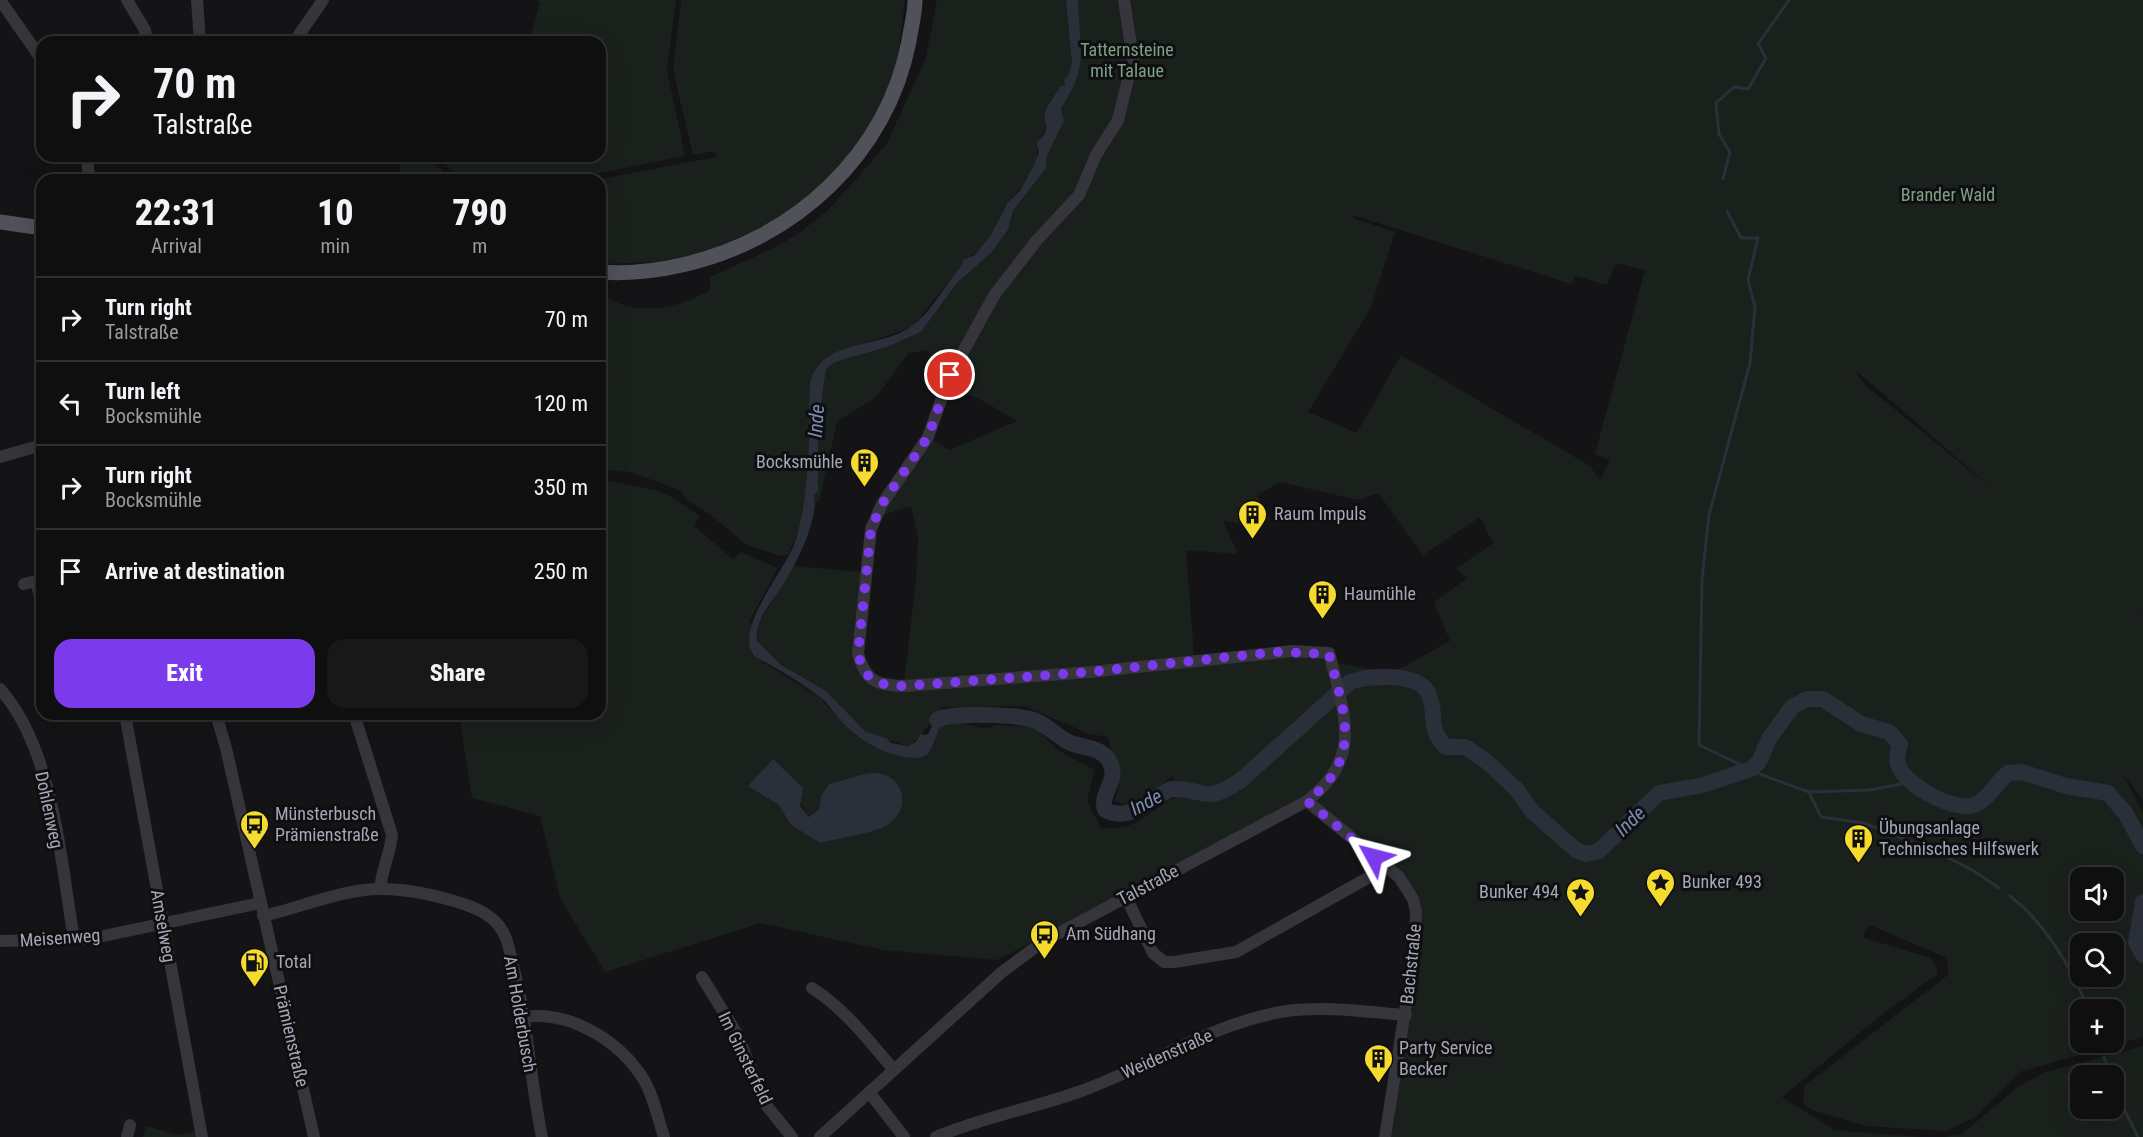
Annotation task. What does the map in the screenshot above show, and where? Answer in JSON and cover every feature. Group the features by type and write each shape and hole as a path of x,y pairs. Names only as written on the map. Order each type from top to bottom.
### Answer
{"main road":[{"path":"606,272 656,270 705,260 754,240 782,225 810,204 855,158 876,129 893,97 904,64 915,0"},
{"path":"1,224 36,227"}],"street":[{"path":"0,0 36,51"},
{"path":"127,0 145,30 146,36"},
{"path":"197,0 200,36"},
{"path":"298,36 323,0"},
{"name":"Talstraße","path":"820,1137 1005,969 1044,941 1307,801 1331,780 1344,756 1347,741 1342,706 1329,654 1293,651 1090,672 904,686 884,685 870,679 862,668 858,654 871,529 882,504 928,437 950,375 994,294 1036,240 1079,195 1096,155 1118,120 1126,95 1133,58 1124,0"},
{"path":"0,457 36,447"},
{"path":"24,584 36,581"},
{"name":"Dohlenweg","path":"0,689 8,698 25,729 46,778 74,939"},
{"name":"Amselweg","path":"126,720 202,1137"},
{"name":"Prämienstraße","path":"218,720 237,794 314,1137"},
{"path":"356,720 392,836 382,870 380,888"},
{"name":"Bachstraße","path":"1307,801 1387,867 1407,887 1416,911 1415,948 1406,1015 1385,1137"},
{"path":"1126,897 1153,953 1164,962 1174,962 1236,952 1387,867"},
{"name":"Am Holderbusch","path":"263,916 350,893 380,888 422,892 490,915 504,933 508,946 524,1017 533,1097 542,1137"},
{"name":"Meisenweg","path":"0,941 89,939 260,903"},
{"name":"Im Ginsterfeld","path":"702,977 736,1034 766,1105 792,1137"},
{"path":"812,988 842,1012 894,1070"},
{"name":"Weidenstraße","path":"936,1137 1086,1090 1205,1035 1244,1022 1287,1011 1326,1009 1406,1015"},
{"path":"524,1017 544,1014 558,1017 599,1036 626,1054 645,1082 664,1137"},
{"path":"869,1092 904,1137"}],"green space":[{"path":"536,0 676,0 667,70 685,156 596,174 456,174 442,162 606,162 606,36 531,36 540,3"},
{"path":"681,0 905,0 897,63 885,95 870,125 849,156 830,177 779,219 704,254 656,262 606,264 606,178 716,157 715,151 693,155 673,70"},
{"path":"937,0 2143,0 2143,612 2140,611 2143,613 2143,801 2123,774 2143,813 2143,1037 2124,1042 2124,999 2070,999 2070,1053 2086,1053 2019,1072 1976,1117 1946,1131 1865,1126 1812,1110 1803,1103 1804,1086 1948,975 1947,958 1870,925 1862,937 1930,958 1937,967 1937,974 1875,1020 1782,1097 1834,1130 1921,1137 1389,1137 1413,989 1417,899 1317,803 1346,759 1336,663 1392,673 1450,641 1434,602 1468,578 1456,569 1493,543 1480,517 1423,555 1378,493 1358,500 1280,482 1257,495 1270,519 1261,526 1223,521 1238,554 1186,550 1194,656 904,683 916,580 918,538 911,506 880,516 929,438 949,450 1017,421 980,399 948,388 951,376 927,350 909,353 876,397 837,422 819,502 815,501 814,495 818,491 818,428 826,369 835,362 887,347 921,332 957,283 991,253 1008,230 1013,211 1044,170 1046,158 1061,128 1050,105 1046,114 1045,129 1041,138 1036,142 1036,161 1026,182 1008,202 985,244 976,253 964,259 959,269 912,327 826,356 808,426 808,475 802,522 788,555 781,556 747,545 704,510 687,500 680,490 630,472 606,470 606,386 609,384 606,379 606,295 623,305 638,308 669,306 698,297 710,290 710,277 778,246 802,231 830,208 887,143 926,58","holes":["1353,215 1571,284 1576,276 1607,285 1616,263 1645,270 1595,454 1610,460 1600,480 1590,466 1401,355 1357,433 1308,412 1371,307 1395,232 1353,218","1855,372 1859,373 1995,491 1865,385","1800,697 1800,707 1777,733 1773,723"]},
{"path":"401,162 433,162 446,174 400,174"},
{"path":"606,480 659,491 671,496 699,516 694,526 733,559 741,552 778,568 749,622 751,623 749,639 752,655 819,697 845,725 863,740 892,754 917,758 934,745 940,725 951,719 985,729 996,725 1029,726 1038,730 1056,749 1095,770 1087,801 1101,828 1124,827 1133,824 1176,796 1173,776 1131,806 1115,801 1119,784 1108,737 1090,734 1024,706 943,707 918,738 908,746 866,732 826,691 780,664 757,641 758,624 794,566 861,572 856,656 883,687 1325,655 1332,690 1294,721 1300,730 1338,702 1341,757 1315,791 998,960 883,950 761,923 605,972 560,898 540,816 472,798 460,720 606,720","holes":["773,759 809,817 819,809 821,796 864,774 885,827 790,824 779,805 749,786"]},
{"path":"2143,1046 2143,1137 1944,1137 1962,1134 2018,1087 2043,1073 2070,1066 2070,1119 2124,1119 2124,1065 2073,1065 2124,1053"},
{"path":"146,1126 178,1135 196,1131 197,1137 143,1137"}],"water":[{"path":"1066,0 1078,0 1081,56 1076,80 1061,108 1064,121 1046,158 1046,168 1013,211 1008,230 991,253 957,283 921,332 887,347 835,362 826,369 818,428 818,491 814,495 815,505 810,528 795,564 762,617 757,633 757,641 780,664 826,691 866,732 886,738 891,743 908,746 916,742 922,732 923,735 928,734 939,713 958,710 956,719 948,720 942,725 929,752 923,757 904,757 883,751 855,734 821,698 789,676 755,657 749,646 750,632 763,600 790,554 800,523 808,464 810,384 816,369 826,358 838,351 884,339 912,326 931,307 964,259 975,255 991,235 1008,202 1020,191 1033,167 1039,152 1036,142 1046,130 1045,112 1060,87 1065,85 1064,80 1069,74 1072,62"},
{"path":"773,759 803,788 800,806 809,817 819,809 821,796 829,784 869,773 885,775 893,779 902,793 900,810 895,818 881,828 820,843 790,824 779,805 748,786"}],"waterway":[{"path":"1723,179 1730,152 1719,134 1716,103 1734,87 1748,89 1766,58 1758,44 1789,0"},
{"path":"1727,211 1741,238 1758,238 1748,280 1755,307 1750,363 1709,515 1702,580 1699,745 1762,775 1809,792 1870,790 1912,782"},
{"name":"Inde","path":"937,720 944,717 970,715 1001,715 1028,719 1041,723 1071,743 1101,752 1108,759 1113,773 1105,797 1105,810 1123,814 1139,808 1171,789 1211,794 1228,788 1241,780 1350,682 1381,677 1405,679 1416,682 1429,695 1434,728 1446,747 1465,747 1485,760 1516,789 1533,812 1576,850 1586,854 1599,851 1659,793 1703,785 1751,769 1759,762 1769,739 1792,707 1807,699 1823,699 1861,724 1889,732 1900,744 1897,756 1899,767 1911,782 1932,796 1955,805 1974,805 1984,799 2008,773 2022,772 2066,786 2108,793 2126,814 2143,846"},
{"path":"1809,792 1821,817 1864,823 1939,853 1974,871 1999,888"},
{"path":"2010,896 2034,919 2056,947 2084,999"},
{"name":"Inde","path":"2143,902 2136,942 2143,955"},
{"path":"2104,1057 2107,1065"},
{"path":"2124,1108 2138,1137"}],"place":[{"name":"Bocksmühle","path":"864,488"},
{"name":"Raum Impuls","path":"1253,540"},
{"name":"Haumühle","path":"1323,620"},
{"name":"Münsterbusch Prämienstraße","path":"254,850"},
{"name":"Übungsanlage Technisches Hilfswerk","path":"1858,864"},
{"name":"Bunker 493","path":"1661,908"},
{"name":"Bunker 494","path":"1580,918"},
{"name":"Am Südhang","path":"1045,960"},
{"name":"Total","path":"255,988"},
{"name":"Party Service Becker","path":"1378,1084"}],"route":[{"path":"950,375 935,423 928,437 882,504 871,529 858,654 862,668 870,679 884,685 904,686 1090,672 1276,652 1329,654 1346,725 1347,741 1344,756 1331,780 1307,801 1374,857"}],"park label":[{"name":"Tatternsteine mit Talaue","path":"1127,60"},
{"name":"Brander Wald","path":"1948,195"}]}
